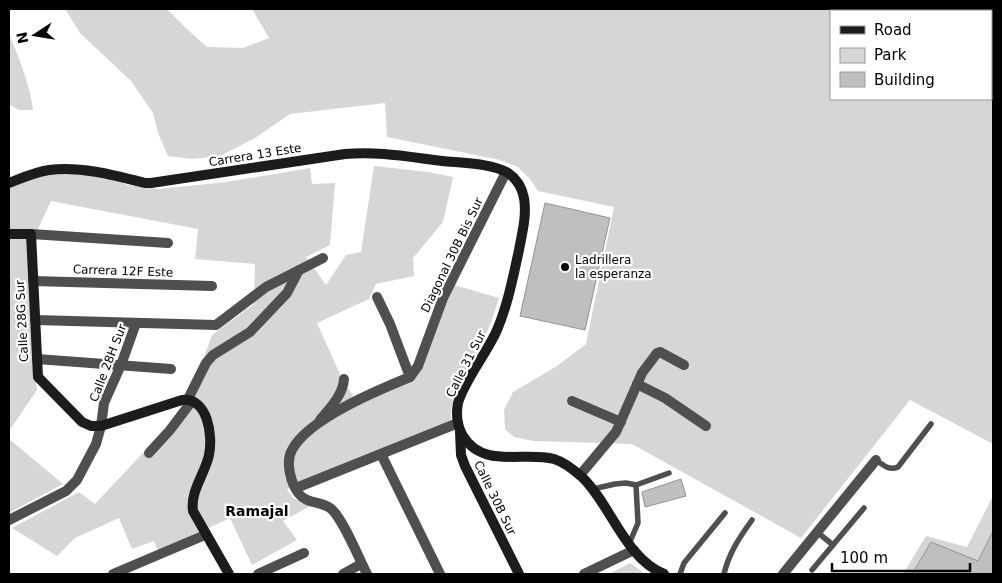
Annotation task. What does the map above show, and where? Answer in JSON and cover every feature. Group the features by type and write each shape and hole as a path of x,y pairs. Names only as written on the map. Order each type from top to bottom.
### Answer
{"main road":[{"name":"Carrera 13 Este","path":"9,183 38,173 66,169 89,171 151,183 344,154 365,153 383,153 484,166 506,172"},
{"name":"Calle 31 Sur","path":"459,427 457,410 460,396 491,342 504,314 524,224 522,191 518,183 506,172"},
{"path":"9,234 31,234"},
{"name":"Calle 28G Sur","path":"31,234 38,377 82,422 91,426 101,426"},
{"path":"101,426 190,400 200,406 204,413 210,442 210,453 192,506 194,515 228,574"},
{"path":"459,427 472,446 484,453 497,456 539,457 556,460 580,475 593,489 632,547 651,567 664,574"},
{"name":"Calle 30B Sur","path":"459,427 461,455 465,466 519,574"}],"street":[{"name":"Diagonal 30B Bis Sur","path":"410,377 418,366 443,298 506,172"},
{"path":"31,234 168,244"},
{"path":"35,320 216,325 266,287 323,258"},
{"path":"149,453 170,430 190,400 206,363 214,355 250,332 287,293 299,270"},
{"name":"Carrera 12F Este","path":"33,281 212,286"},
{"path":"367,574 334,511 323,504 304,499 296,488 289,466 289,458 292,450 302,437 317,425 360,398 410,377 390,324 377,297"},
{"name":"Calle 28H Sur","path":"9,520 66,491 72,487 82,472 96,444 104,403 121,365 136,323"},
{"path":"580,475 616,432 642,373 657,353 660,352 684,364"},
{"path":"37,359 171,369"},
{"path":"317,425 340,394 344,387 344,379"},
{"path":"637,384 665,398 706,426"},
{"path":"572,400 620,422"},
{"path":"296,488 381,454 459,427"},
{"path":"381,454 440,574"},
{"path":"783,574 876,460"},
{"path":"113,574 205,534"},
{"path":"584,574 632,547"},
{"path":"258,574 304,553"},
{"path":"343,574 361,564"}],"lane":[{"path":"876,460 888,469 898,468 931,424"},
{"path":"593,489 615,484 626,483 636,485 669,473"},
{"path":"632,547 638,523 636,485"},
{"path":"812,570 864,508"},
{"path":"680,574 684,563 725,513"},
{"path":"724,574 737,541 752,520"},
{"path":"818,532 833,546"}],"green space":[{"path":"65,9 167,9 207,47 243,48 269,38 252,9 993,9 993,444 910,400 801,538 632,444 533,441 514,437 505,429 504,410 513,392 557,366 586,344 614,207 538,191 530,179 518,167 500,160 387,137 385,103 290,114 255,138 220,156 192,159 168,156 158,133 153,113 131,81 80,33"},
{"path":"9,35 24,72 33,110 19,110 9,104"},
{"path":"374,166 428,172 453,177 443,222 413,258 414,276 376,284 369,299 317,323 343,381 358,403 408,381 454,285 499,298 485,337 461,379 453,398 451,421 287,489 293,498 310,506 283,521 297,540 252,565 230,518 158,551 154,541 132,549 119,518 75,538 57,556 12,528 79,492 95,504 186,407 212,335 254,304 255,264 195,259 198,229 51,201 28,250 37,390 9,431 9,189 38,175 58,172 103,176 128,185 159,189 227,182 310,168 312,184 335,183 330,245 306,257 326,285 346,255 361,252"},
{"path":"9,439 63,484 9,513"},
{"path":"993,496 993,574 903,574 926,536 967,547"},
{"path":"630,563 645,574 609,574"}],"building":[{"name":"Ladrillera la esperanza","path":"545,203 610,218 585,330 520,316"},
{"path":"681,479 686,496 645,507 642,492"},
{"path":"993,531 993,574 912,574 931,542 978,561"}],"place":[{"name":"Ladrillera la esperanza","path":"565,267"}],"district":[{"name":"Ramajal","path":"257,511"}]}
